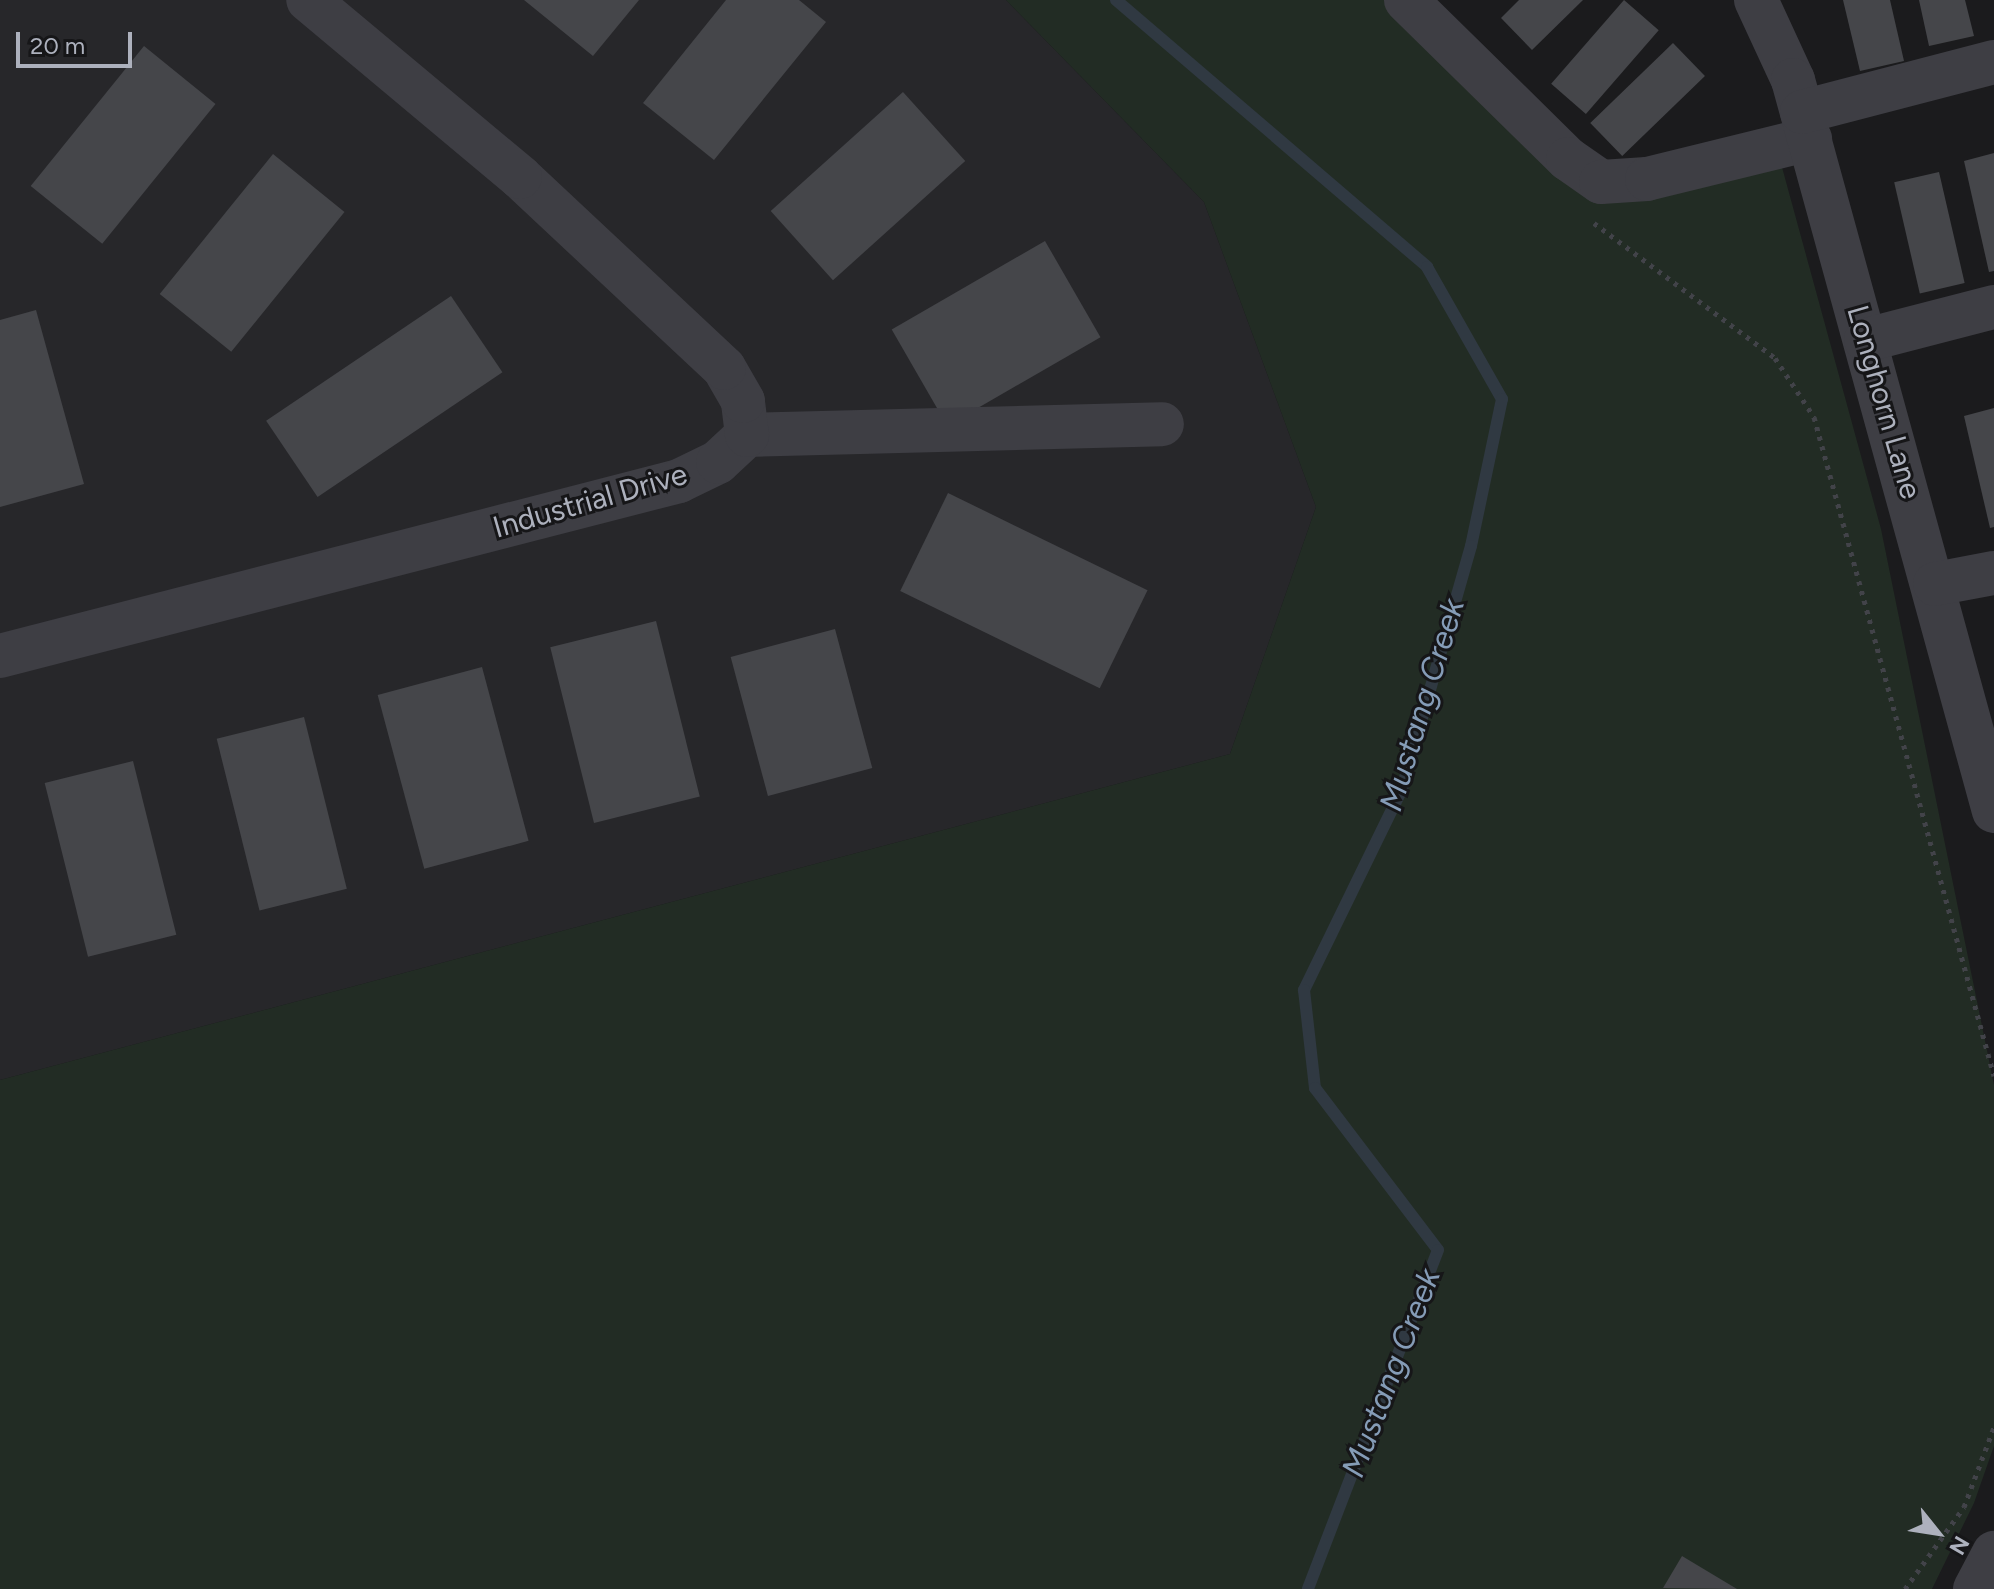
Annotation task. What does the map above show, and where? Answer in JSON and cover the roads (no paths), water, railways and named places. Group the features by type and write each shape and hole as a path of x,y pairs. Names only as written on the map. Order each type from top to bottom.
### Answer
{"street":[{"path":"308,0 520,177 724,368 743,401 747,435 1162,424"},
{"path":"1406,0 1568,159 1601,182 1647,179 1994,62"},
{"name":"Longhorn Lane","path":"1756,0 1785,55 1806,126 1935,584 1994,811"},
{"path":"1866,340 1994,307"},
{"name":"Industrial Drive","path":"0,656 679,481 718,462 747,435"},
{"path":"1935,584 1994,573"},
{"path":"1975,1589 1994,1553"}],"waterway":[{"name":"Mustang Creek","path":"1116,0 1427,267 1502,399 1471,546 1402,789 1304,990 1315,1088 1438,1250 1308,1589"}]}
